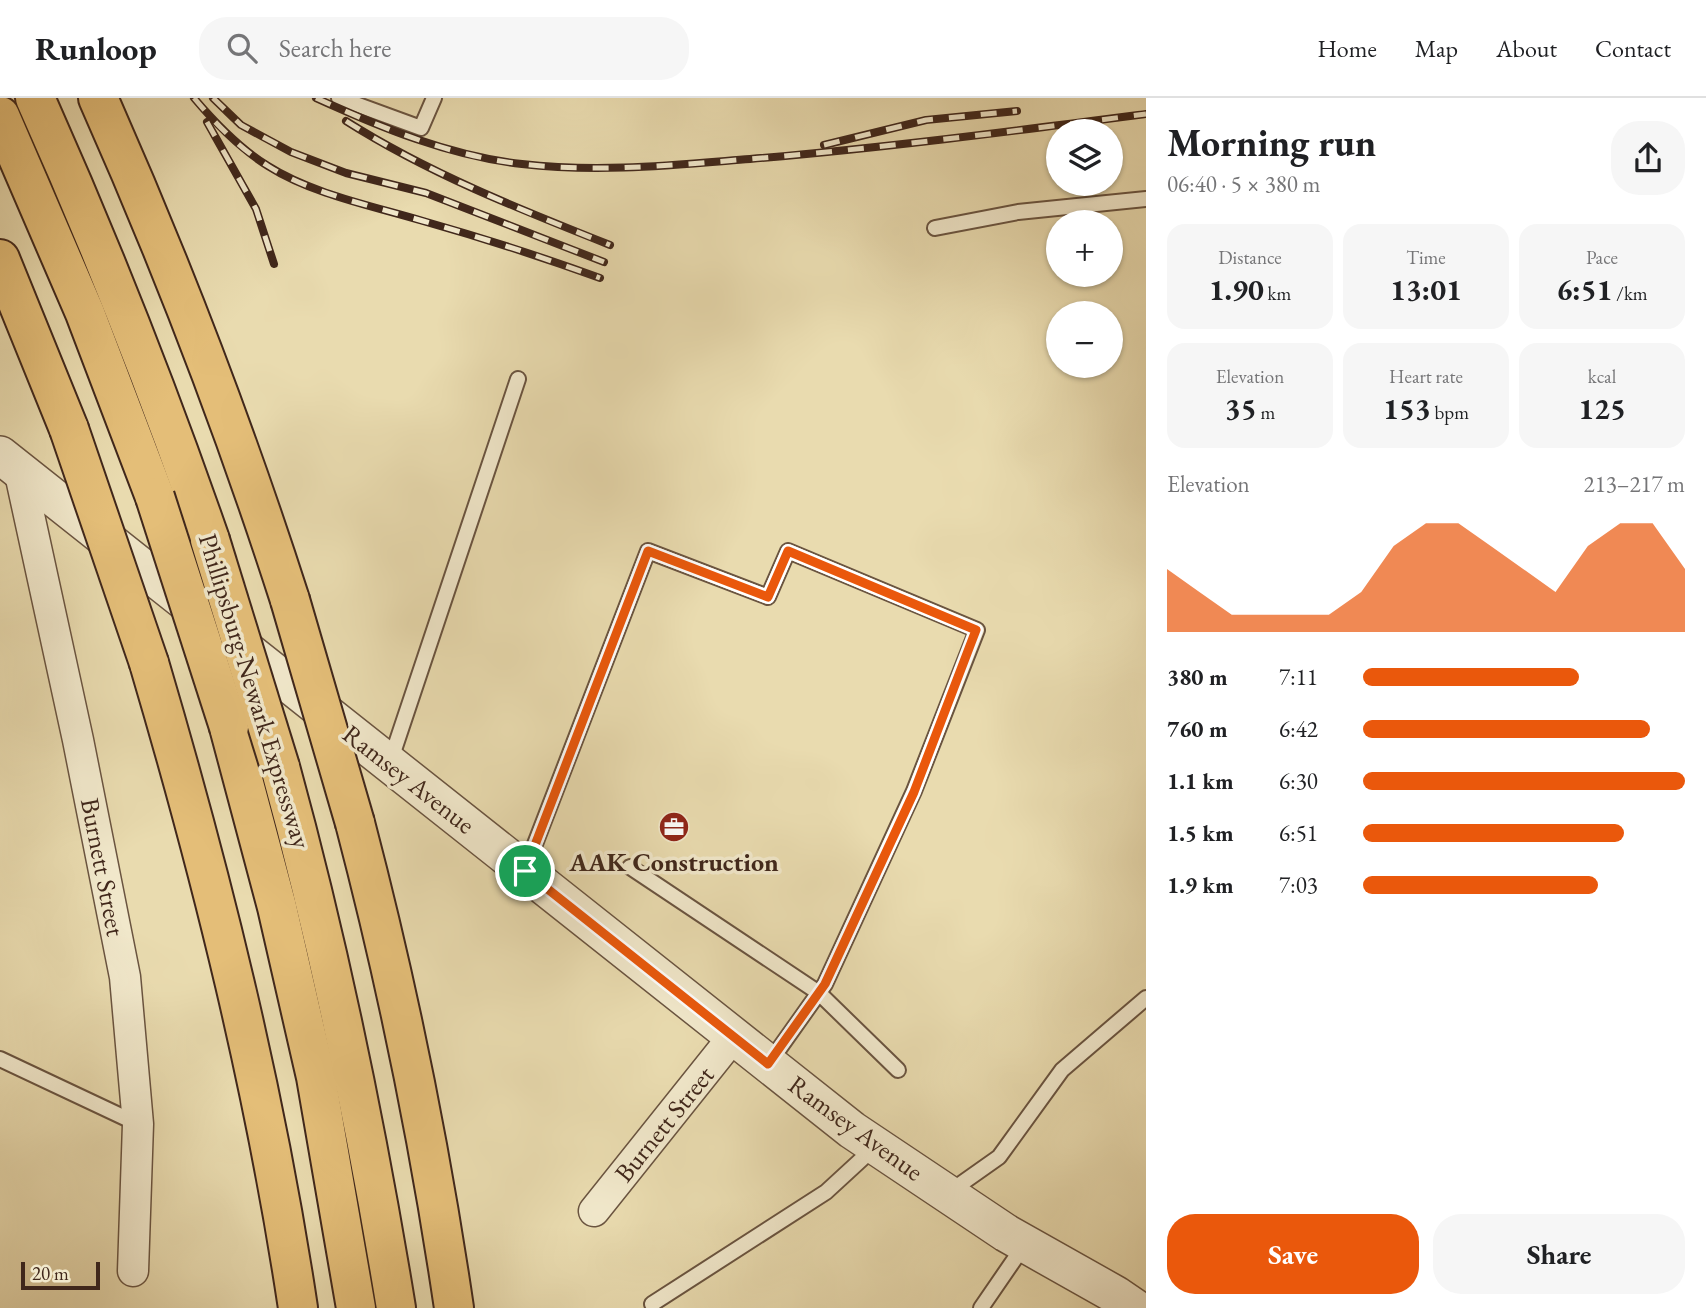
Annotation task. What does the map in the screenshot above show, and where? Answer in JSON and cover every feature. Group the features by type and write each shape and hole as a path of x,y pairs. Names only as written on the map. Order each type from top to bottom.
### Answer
{"highway":[{"name":"Phillipsburg-Newark Expressway","path":"35,98 106,260 141,348 210,540 280,767 306,864 346,1039 366,1133 396,1308"},
{"path":"98,98 161,243 196,333 259,504 290,600 375,901 416,1083 454,1308"},
{"name":"Phillipsburg-Newark Expressway","path":"0,116 85,313 155,497 229,727 274,894 316,1077 356,1308"},
{"path":"0,259 69,429 149,663 187,792 239,993 277,1182 298,1308"}],"street":[{"name":"Ramsey Avenue","path":"10,462 733,1037 876,1146 1026,1244 1138,1308"},
{"name":"Burnett Street","path":"10,462 78,740 125,977 138,1124 133,1271"},
{"name":"Burnett Street","path":"594,1211 733,1037"}],"lane":[{"path":"339,98 421,128 434,98"},
{"path":"935,228 1018,212 1146,199"},
{"path":"390,764 517,379"},
{"path":"525,871 648,551 768,597 788,551 976,630 914,792 825,984 768,1064"},
{"path":"631,867 819,993 898,1070"},
{"path":"947,1194 999,1157 1062,1070 1146,998"},
{"path":"0,1059 138,1124"},
{"path":"652,1304 826,1192 876,1146"},
{"path":"981,1308 1026,1244"},
{"path":"1138,1308 1146,1294"}],"railway":[{"path":"194,98 219,126 247,151 285,176 343,198 490,241 600,278"},
{"path":"213,98 241,125 291,152 346,173 426,193 604,262"},
{"path":"316,98 391,130 469,155 522,164 579,168 665,166 800,155 1146,114"},
{"path":"824,145 926,120 1017,111"},
{"path":"346,121 442,174 610,245"},
{"path":"207,122 256,209 274,264"}],"place":[{"name":"AAK Construction","path":"674,827"}],"route":[{"path":"648,551 768,597 788,551 976,630 914,792 825,984 768,1064 525,871 648,551"}]}
